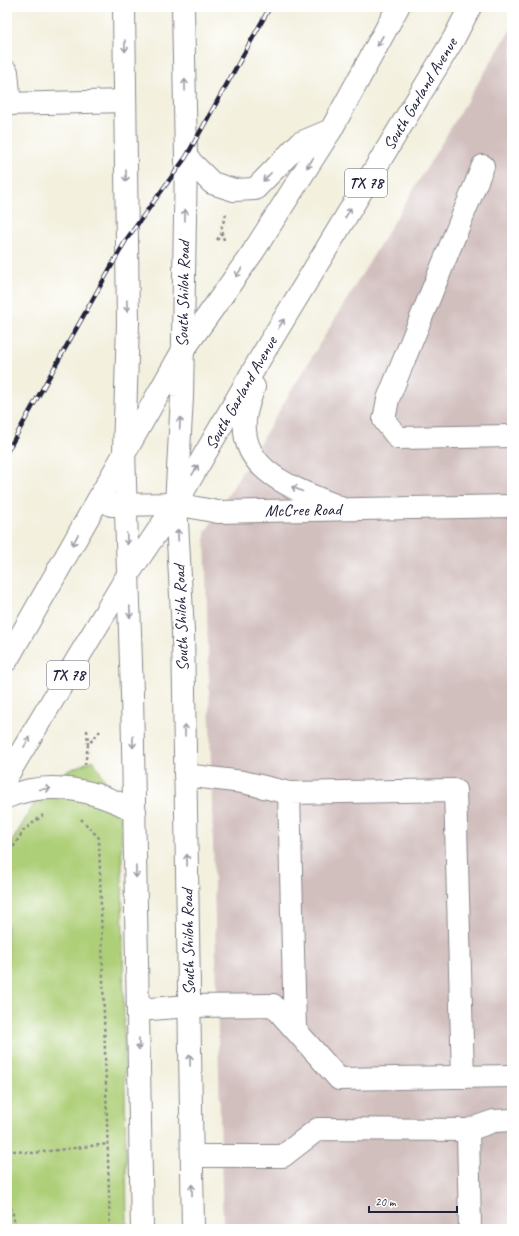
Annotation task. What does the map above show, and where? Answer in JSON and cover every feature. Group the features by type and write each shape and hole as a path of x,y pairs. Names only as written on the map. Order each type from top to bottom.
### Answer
{"main road":[{"path":"124,7 128,323 124,452 129,573 135,811 142,1229"},
{"name":"South Shiloh Road","path":"183,7 186,157 182,397 176,504 184,632 193,1229"},
{"path":"7,660 94,506 108,485 124,452 182,352 253,252 331,130 398,7"},
{"name":"South Garland Avenue","path":"7,776 129,573 176,504 261,357 453,40 470,7"},
{"path":"453,40 478,7"},
{"path":"7,72 8,104 125,101"},
{"path":"186,157 212,183 234,190 255,189 300,142 331,130"},
{"path":"483,166 388,399 384,420 398,438 512,436"},
{"path":"261,357 246,414 246,436 254,458 271,475 294,488 346,510"},
{"name":"McCree Road","path":"94,506 176,504 218,512 512,506"},
{"path":"185,775 243,782 289,793 455,790 463,1077"},
{"path":"7,797 30,790 73,789 116,801 135,811"},
{"path":"289,793 295,1029"},
{"path":"138,1010 189,1006 273,1005 339,1079 512,1076"},
{"path":"192,1156 283,1156 318,1130 468,1130 494,1121 512,1120"},
{"path":"468,1130 470,1229"}],"path":[{"path":"224,240 221,230 228,209"},
{"path":"217,240 222,233"},
{"path":"84,771 88,745 87,730"},
{"path":"88,745 100,731"},
{"path":"7,857 24,830 43,816 51,814"},
{"path":"76,816 79,817 99,838 110,1229"},
{"path":"7,1150 33,1152 108,1144"},
{"path":"7,1202 11,1207 15,1221 14,1229"}],"shaded area":[{"path":"512,27 512,1229 223,1229 205,533"}],"green space":[{"path":"93,760 121,808 127,1229 7,1229 7,850 49,779"}],"railway":[{"path":"7,452 126,240 186,157 270,7"}]}
